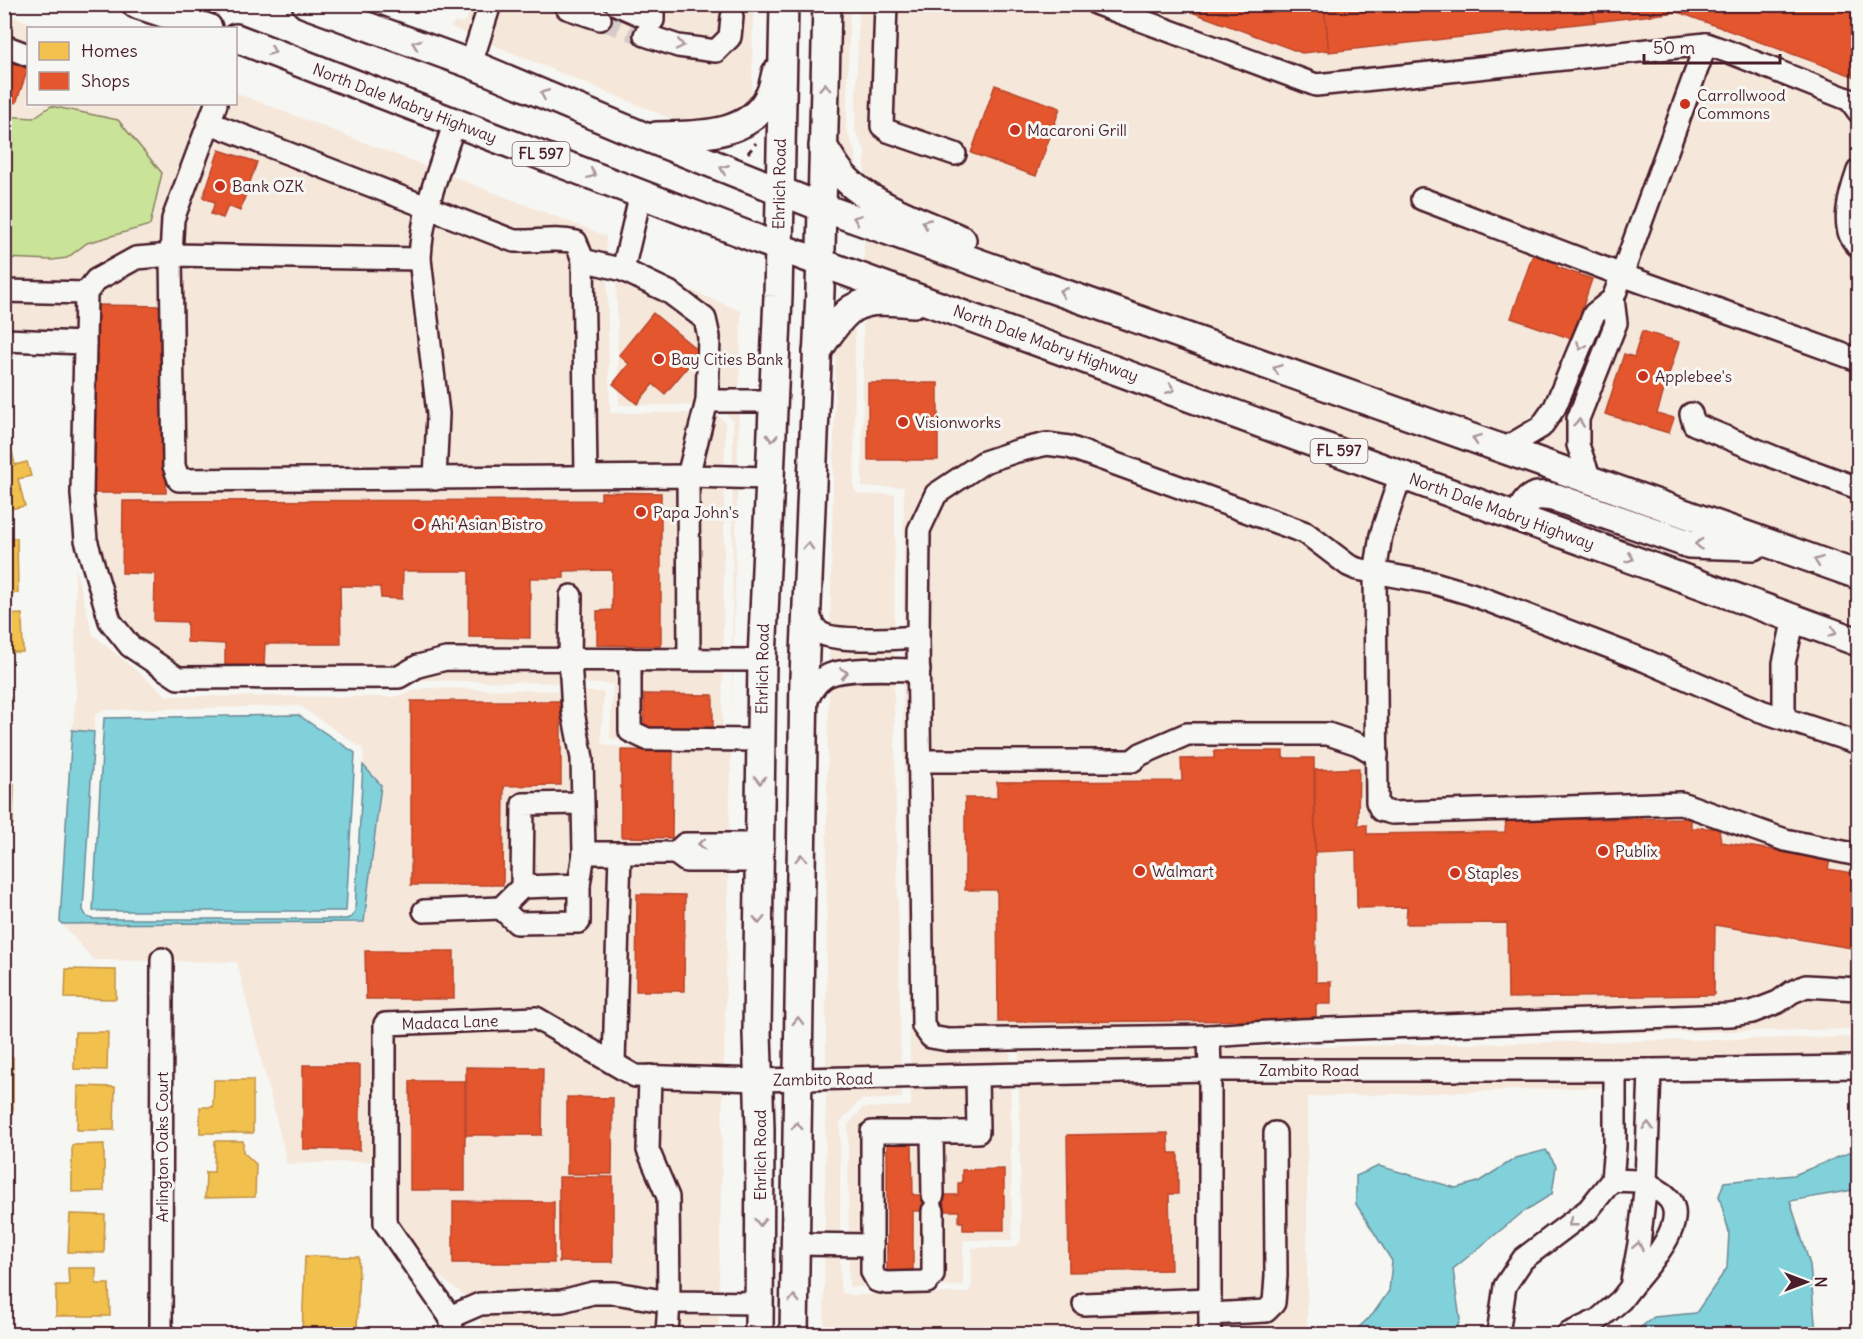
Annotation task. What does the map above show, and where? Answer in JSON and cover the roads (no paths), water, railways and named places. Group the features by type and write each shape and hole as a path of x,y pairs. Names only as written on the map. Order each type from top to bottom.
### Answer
{"main road":[{"path":"136,4 205,27"},
{"path":"306,4 471,64 821,207 1858,575"},
{"name":"Ehrlich Road","path":"759,1335 757,1033 762,660 774,400 784,4"},
{"path":"794,1335 803,708 817,352 827,4"},
{"name":"North Dale Mabry Highway","path":"237,43 455,122 778,247 1858,642"},
{"path":"644,136 700,135 733,129 753,118 769,96 783,52"},
{"path":"823,146 844,178 871,199 1004,258 1032,281"},
{"path":"817,352 833,327 857,306 880,302 938,304"},
{"path":"1519,517 1524,504 1532,497 1542,494 1689,544 1778,547"}],"street":[{"path":"471,64 490,4"},
{"path":"564,4 567,8 600,19"},
{"path":"616,4 653,20 652,4"},
{"path":"886,4 882,126 888,131 955,154"},
{"path":"1097,4 1316,85 1706,44 1850,100 1858,111"},
{"path":"645,35 678,46 716,51 730,37 732,17"},
{"path":"1590,479 1578,446 1578,419 1616,323 1613,299 1706,44"},
{"path":"4,46 27,55"},
{"path":"586,477 583,260 576,242 558,238 536,242 513,241 426,207 213,109 173,219 171,255 174,466 179,480 435,479 688,476 770,478"},
{"path":"435,479 438,414 420,258 421,232 426,207 455,122"},
{"path":"1858,171 1848,204 1848,222 1852,241 1858,246"},
{"path":"623,270 641,193"},
{"path":"1422,199 1622,275 1858,360"},
{"path":"420,258 171,255 136,258 96,280 86,293 82,494 86,540 110,621 130,646 178,678 399,677 418,666 446,659 762,660"},
{"path":"583,260 623,270 669,292 705,319 709,337 706,401 688,476 689,659"},
{"path":"4,291 86,293"},
{"path":"1504,449 1541,427 1555,408 1594,314 1613,299"},
{"path":"4,340 85,343"},
{"path":"706,401 774,400"},
{"path":"1690,414 1694,424 1776,458 1858,488"},
{"path":"1858,743 1761,711 1647,661 1471,594 1434,583 1375,574 1348,565 1306,533 1069,447 1047,444 984,462 936,494 919,530 918,670 923,1026 931,1036 948,1040 1209,1036 1300,1030 1730,1015 1761,1009 1806,986 1858,989"},
{"path":"1401,474 1381,534 1375,574 1377,802 1380,810 1392,813 1682,803 1785,840 1858,855"},
{"path":"501,908 517,923 579,921 579,885 584,853 582,758 573,712 570,659 571,596"},
{"path":"806,604 814,626 830,637 860,639 918,637"},
{"path":"1784,718 1784,663 1794,618"},
{"path":"630,659 630,731 647,739 761,740"},
{"path":"803,708 809,694 826,676 846,671 918,670"},
{"path":"919,761 1132,760 1187,734 1328,734 1358,744 1377,755"},
{"path":"522,887 524,804 583,802"},
{"path":"584,853 675,853 685,844 760,853"},
{"path":"614,1063 620,853"},
{"path":"424,911 501,908 522,887 579,885"},
{"name":"Arlington Oaks Court","path":"161,1335 162,959"},
{"name":"Madaca Lane","path":"452,1326 385,1223 385,1024 536,1018 635,1076 759,1080"},
{"path":"1209,1036 1210,1316"},
{"name":"Zambito Road","path":"759,1080 1210,1070 1650,1071 1858,1067"},
{"path":"1498,1335 1505,1286 1523,1258 1588,1210 1611,1180 1615,1146 1615,1071"},
{"path":"1630,1287 1639,1244 1646,1182 1650,1071"},
{"path":"650,1076 648,1150 668,1197 667,1335"},
{"path":"932,1132 933,1275 927,1281 886,1283 877,1281 872,1272 872,1132 932,1132 978,1132 977,1076"},
{"path":"1084,1304 1210,1316 1266,1311 1274,1304 1276,1276 1275,1133"},
{"path":"1568,1335 1598,1320 1621,1300 1654,1260 1673,1228 1674,1212 1667,1196 1646,1182 1611,1180"},
{"path":"795,1244 872,1245"},
{"path":"452,1326 480,1304 562,1301 593,1293 615,1293 669,1302 759,1303"}],"water":[{"path":"298,715 355,753 346,911 93,911 104,718"},
{"path":"72,730 94,732 83,910 87,917 93,919 346,919 352,917 355,911 363,765 381,785 364,922 62,924 60,921"},
{"path":"1858,1149 1858,1189 1790,1201 1810,1265 1816,1334 1632,1334 1654,1317 1696,1313 1727,1268 1729,1232 1719,1196 1724,1182 1794,1175"},
{"path":"1546,1150 1556,1166 1552,1194 1523,1212 1453,1269 1460,1320 1454,1334 1358,1334 1358,1328 1373,1314 1389,1291 1392,1261 1356,1204 1356,1176 1379,1166 1456,1188 1478,1182 1516,1158"}],"tunnel":[{"path":"600,19 645,35"}],"place":[{"name":"Carrollwood Commons","path":"1685,104"},
{"name":"Macaroni Grill","path":"1015,130"},
{"name":"Bank OZK","path":"220,186"},
{"name":"Bay Cities Bank","path":"659,359"},
{"name":"Applebee's","path":"1643,376"},
{"name":"Visionworks","path":"903,422"},
{"name":"Papa John's","path":"641,512"},
{"name":"Ahi Asian Bistro","path":"419,524"},
{"name":"Publix","path":"1603,851"},
{"name":"Walmart","path":"1140,871"},
{"name":"Staples","path":"1455,873"}]}
